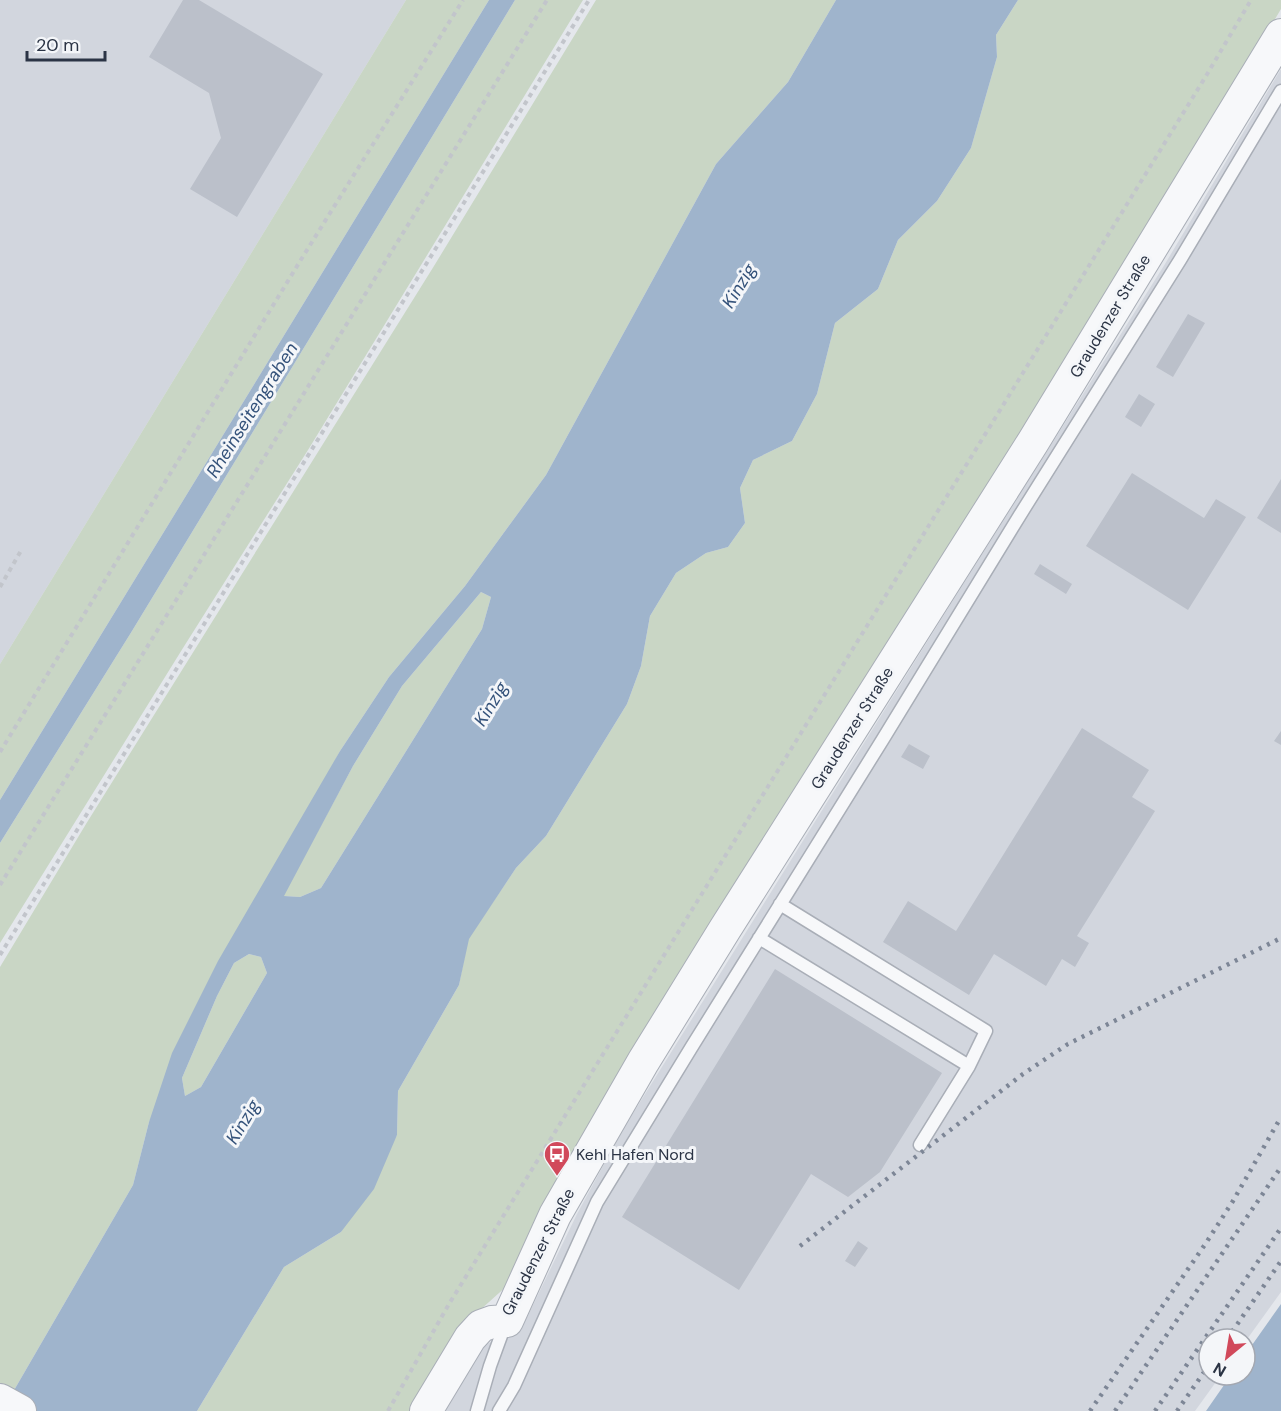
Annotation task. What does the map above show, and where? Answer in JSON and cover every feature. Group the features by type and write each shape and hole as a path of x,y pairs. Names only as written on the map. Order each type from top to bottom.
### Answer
{"street":[{"name":"Graudenzer Straße","path":"426,1411 470,1338 481,1326 492,1322 507,1321 555,1215 643,1062 1033,442 1198,200 1281,35"},
{"path":"0,1400 20,1411"}],"lane":[{"path":"500,1411 514,1386 597,1202 1020,514 1180,260 1198,200 1281,91"},
{"path":"780,904 986,1031 969,1066 920,1145"},
{"path":"759,939 969,1066"},
{"path":"477,1411 490,1366 507,1321"}],"path":[{"path":"0,752 302,258 463,0"},
{"path":"0,885 547,0"},
{"path":"0,955 589,0"},
{"path":"388,1411 462,1284 1251,0"},
{"path":"0,587 22,549"}],"shaded area":[{"path":"0,0 406,0 0,664"},
{"path":"1281,69 1281,1292 1256,1327 1197,1327 1197,1387 1212,1387 1195,1411 436,1411 475,1348 520,1332 577,1214 622,1131 1165,264"}],"green space":[{"path":"406,0 489,0 0,800 0,664"},
{"path":"515,0 583,0 308,450 0,943 0,843 132,631"},
{"path":"596,0 836,0 788,82 716,164 546,475 465,586 389,677 340,751 149,1122 133,1185 0,1411 0,967 86,824 434,266"},
{"path":"1018,0 1281,0 1281,9 1201,144 578,1144 537,1215 509,1284 469,1320 413,1411 197,1411 284,1267 341,1232 397,1135 398,1091 459,985 468,939 516,868 546,836 627,704 641,666 650,616 676,573 706,553 728,547 745,523 740,488 753,460 792,441 817,394 835,323 878,289 898,240 937,201 971,148 997,57 996,35"},
{"path":"481,592 491,597 482,629 321,888 300,897 283,896 353,766 402,686"},
{"path":"249,954 261,957 267,973 201,1087 185,1096 182,1078 217,996 234,963"}],"water":[{"name":"Rheinseitengraben","path":"489,0 515,0 132,631 0,843 0,800"},
{"name":"Kinzig","path":"836,0 1018,0 996,35 997,57 971,148 937,201 898,240 878,289 835,323 817,394 792,441 753,460 740,488 745,523 728,547 706,553 676,573 650,616 641,666 627,704 546,836 516,868 469,939 459,985 398,1091 397,1135 374,1189 341,1232 284,1267 197,1411 2,1411 133,1185 149,1122 172,1053 218,961 340,751 389,677 465,586 546,475 716,164 788,82","holes":["481,592 491,597 482,629 321,888 300,897 284,896 353,766 402,686","249,954 261,957 267,973 201,1087 185,1096 182,1078 217,996 234,963"]},
{"path":"1281,1304 1281,1411 1206,1411 1223,1387 1257,1387 1257,1338"}],"building":[{"path":"183,0 199,0 323,74 237,217 190,189 221,138 209,93 149,57"},
{"path":"1188,314 1205,323 1173,377 1156,367"},
{"path":"1139,394 1155,404 1141,427 1125,417"},
{"path":"1132,473 1204,518 1216,499 1246,517 1188,610 1086,546"},
{"path":"1281,479 1281,533 1257,518"},
{"path":"1040,564 1072,584 1066,594 1034,574"},
{"path":"1082,728 1149,770 1132,797 1155,811 1077,936 1089,943 1075,967 1062,959 1046,986 994,954 969,995 883,942 908,901 956,931"},
{"path":"1281,731 1281,745 1274,741"},
{"path":"909,744 930,756 923,769 901,757"},
{"path":"775,969 942,1073 880,1172 848,1197 811,1174 739,1290 622,1217"},
{"path":"858,1241 868,1248 855,1267 845,1261"}],"railway":[{"path":"800,1246 1023,1074 1068,1044 1281,938"},
{"path":"1090,1411 1206,1243 1281,1117"},
{"path":"1115,1411 1281,1167"},
{"path":"1155,1411 1281,1228"},
{"path":"1235,1327 1281,1261"},
{"path":"1177,1411 1197,1382"}],"place":[{"name":"Kehl Hafen Nord","path":"557,1177"}]}
